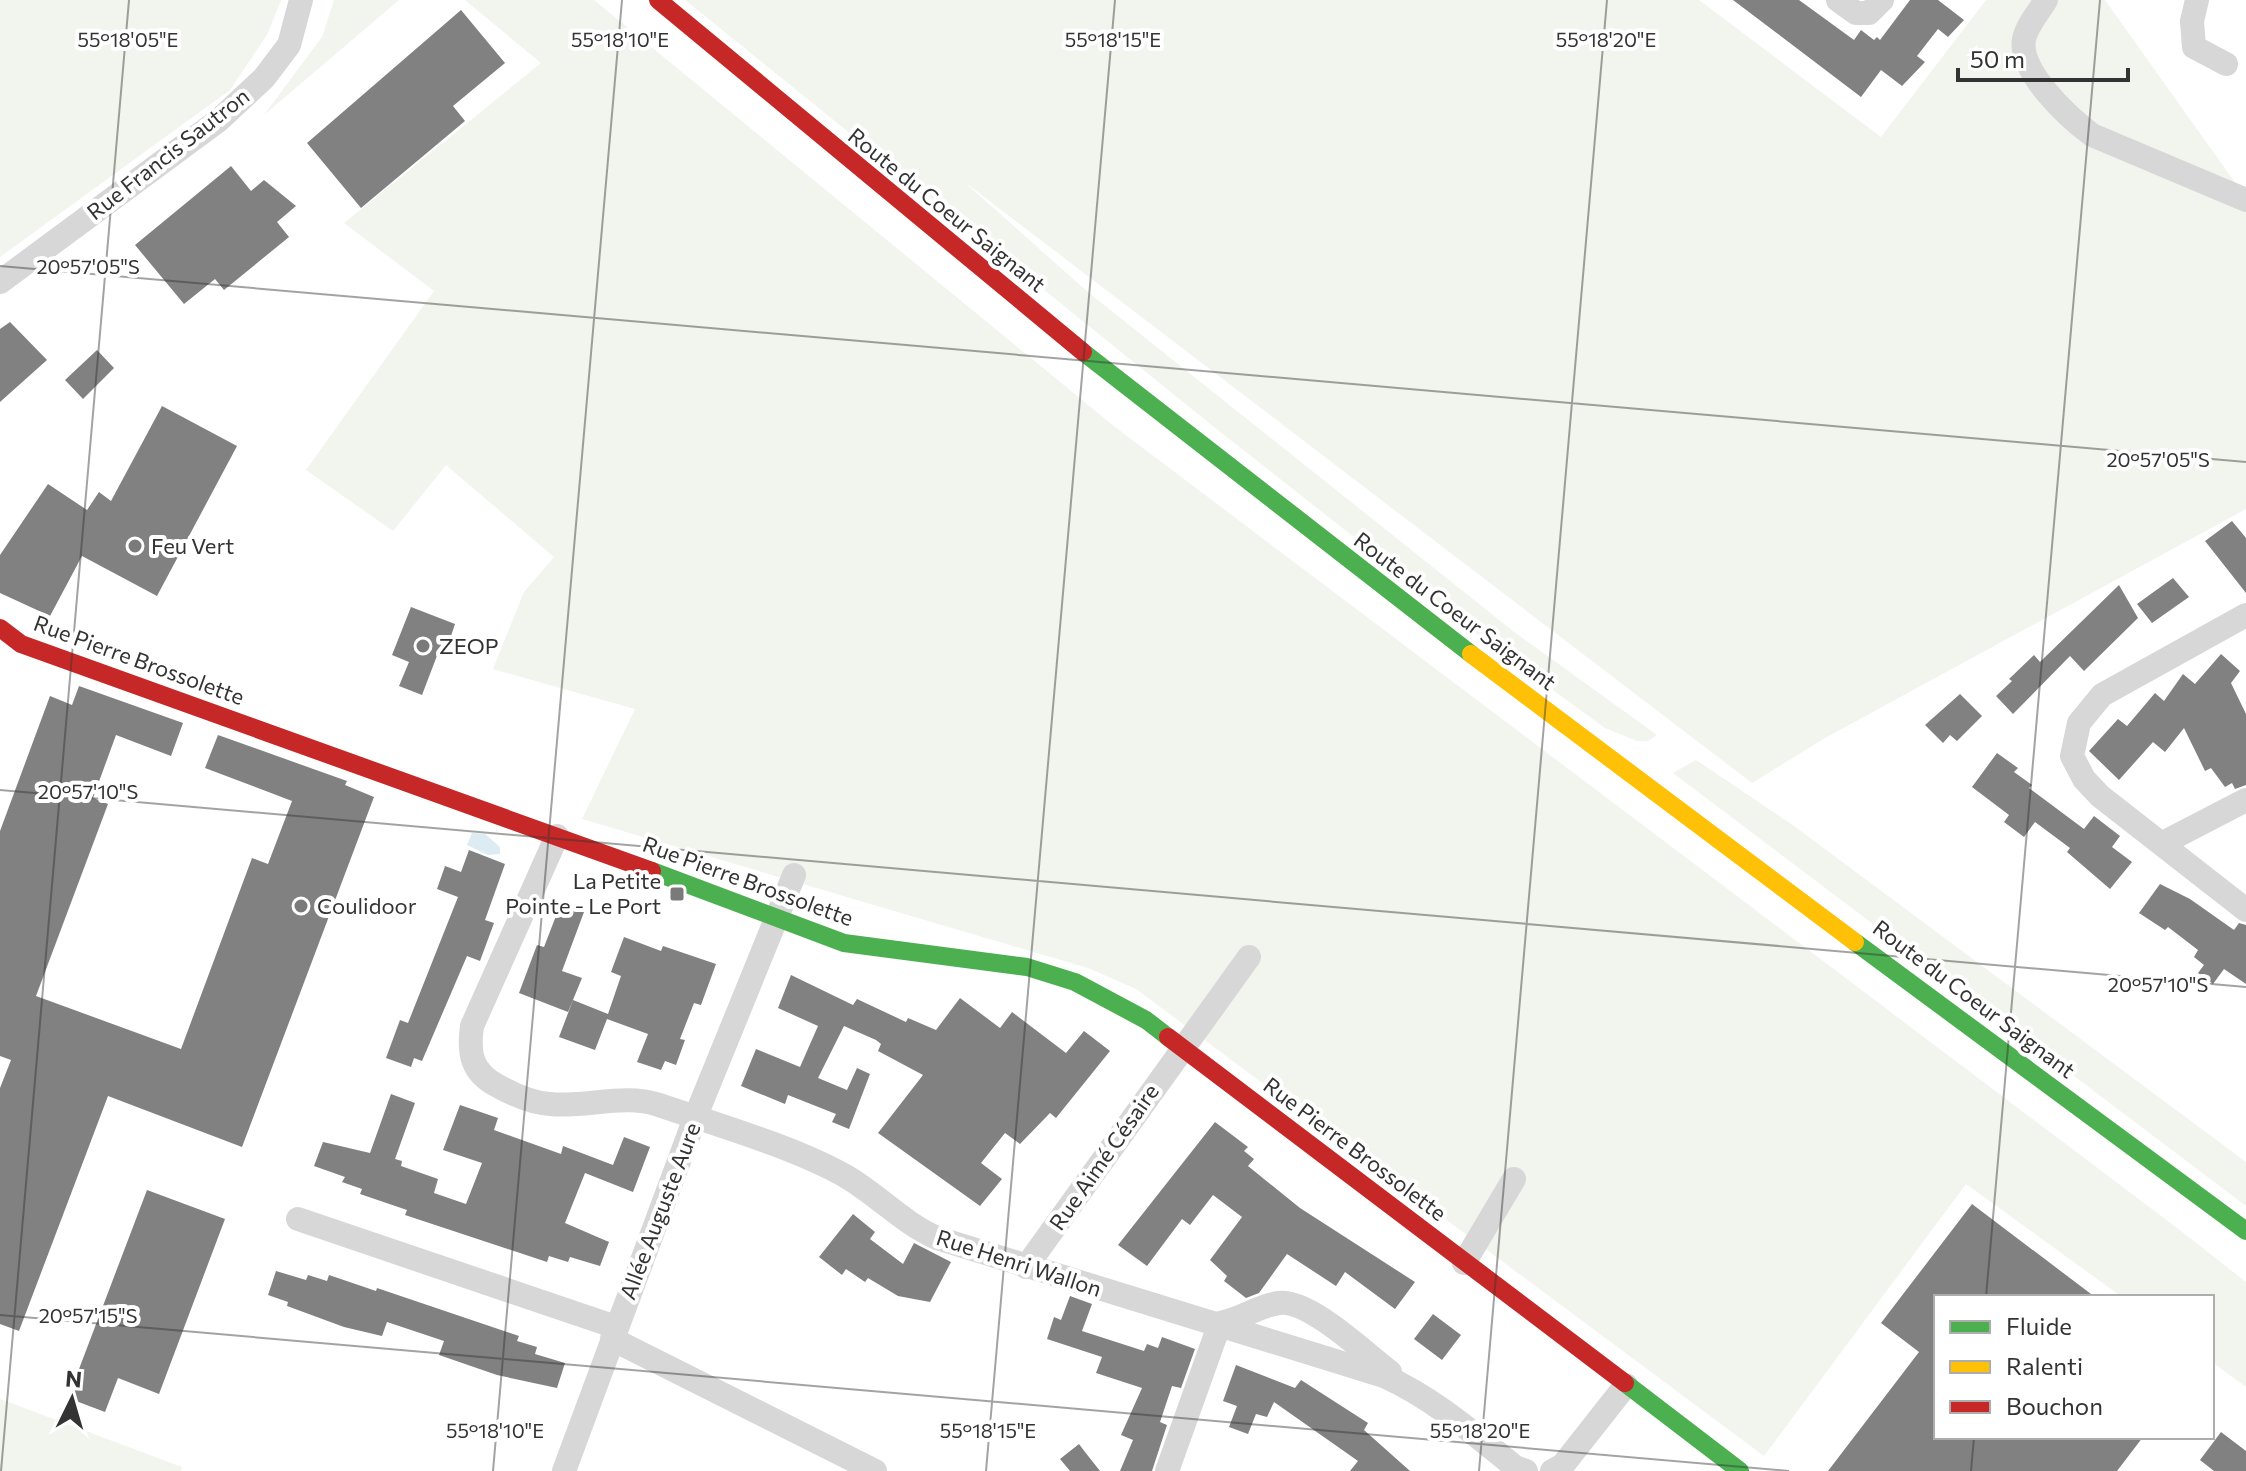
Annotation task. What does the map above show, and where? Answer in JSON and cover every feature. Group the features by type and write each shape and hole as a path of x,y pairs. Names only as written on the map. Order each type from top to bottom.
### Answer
{"main road":[{"name":"Route du Coeur Saignant","path":"658,0 901,206 1290,516 1625,771 2246,1231"},
{"name":"Rue Pierre Brossolette","path":"0,628 21,644 557,836 844,943 1027,967 1075,982 1146,1020 1740,1471"}],"street":[{"name":"Rue Francis Sautron","path":"0,282 219,120 253,88 289,45 301,0"},
{"path":"1838,0 1856,13 1869,13 1882,0"},
{"path":"2046,0 2025,36 2023,53 2030,71 2076,123 2092,135 2246,200"},
{"path":"2197,0 2192,21 2194,47 2226,64"},
{"path":"2246,615 2102,695 2079,723 2072,756 2084,779 2100,796 2246,910"},
{"path":"2163,843 2246,800"},
{"name":"Rue Henri Wallon","path":"557,836 472,1026 469,1045 473,1065 495,1085 519,1097 549,1104 637,1100 822,1164 873,1194 917,1229 1026,1267 1220,1323 1384,1376 1414,1390 1515,1467 1526,1471"},
{"name":"Allée Auguste Aure","path":"298,1219 614,1333 695,1118 794,875"},
{"name":"Rue Aimé Césaire","path":"1026,1267 1249,957"},
{"path":"1464,1263 1514,1179"},
{"path":"1167,1471 1220,1323 1240,1319 1264,1306 1284,1302 1304,1308 1414,1390"},
{"path":"564,1471 614,1333 875,1471"},
{"path":"1552,1471 1563,1465 1626,1385"}],"shaded area":[{"path":"0,0 281,0 267,35 230,90 0,257"},
{"path":"334,0 399,0 264,115 322,37"},
{"path":"465,0 594,0 1115,427 2181,1231 2246,1282 2246,1387 2214,1363 2214,1295 2119,1295 1966,1184 1764,1456 1136,989 1088,968 582,819 635,709 493,669 524,592 554,557 446,465 393,531 306,470 434,291 344,223 541,63"},
{"path":"685,0 1699,0 1881,137 1986,0 2105,0 2246,198 2246,509 1825,738 1752,783 962,180 1089,293 1513,631 1657,735 1648,741 1637,741 1605,728 1495,648 1214,427"},
{"path":"1696,760 1794,826 2246,1162 2246,1206 1673,773"},
{"path":"472,833 485,834 500,847 500,854 488,855 467,845"},
{"path":"0,1399 182,1467 181,1471 0,1471"}],"building":[{"path":"1733,0 1799,0 1854,40 1861,30 1874,40 1877,37 1880,40 1910,0 1938,0 1964,20 1948,37 1938,29 1917,56 1925,62 1902,86 1881,70 1861,97"},
{"path":"461,10 505,63 453,106 465,121 361,208 307,143"},
{"path":"231,166 251,191 264,180 296,206 277,222 289,237 224,290 215,279 184,304 135,245"},
{"path":"10,322 47,360 0,402 0,329"},
{"path":"97,350 114,368 83,399 65,380"},
{"path":"162,406 237,446 157,596 82,556 50,616 0,593 0,555 48,484 87,510 99,492 111,501"},
{"path":"2232,521 2246,538 2246,593 2205,541"},
{"path":"2173,578 2189,597 2152,623 2137,604"},
{"path":"2119,585 2138,618 2084,671 2070,656 2013,714 1996,696 2012,681 2009,679 2034,655 2040,662"},
{"path":"411,607 455,624 449,642 443,640 422,695 399,686 409,662 392,655"},
{"path":"2221,654 2240,671 2231,683 2246,714 2246,785 2235,789 2232,783 2225,787 2211,768 2205,771 2184,728 2165,752 2153,742 2119,780 2089,751 2118,719 2127,726 2155,693 2164,701 2183,674 2195,684"},
{"path":"79,686 183,723 171,756 116,735 93,798 108,804 36,996 181,1049 252,858 268,864 292,801 205,768 218,735 347,781 345,785 374,797 242,1147 108,1096 19,1331 0,1324 0,1088 11,1060 0,1056 0,831 50,696 72,705"},
{"path":"1960,694 1982,716 1957,741 1950,735 1943,743 1925,725"},
{"path":"1997,753 2018,768 2014,772 2032,785 2029,788 2084,829 2094,816 2120,836 2112,847 2132,862 2110,889 2067,852 2070,848 2035,822 2024,837 2004,822 2009,815 1972,787"},
{"path":"469,850 505,864 485,920 494,923 480,961 467,956 422,1061 414,1058 411,1067 386,1058 400,1020 408,1023 458,897 437,889 445,866 461,872"},
{"path":"2160,884 2190,899 2234,930 2239,923 2246,925 2246,984 2224,969 2213,984 2198,973 2204,965 2194,957 2198,950 2168,927 2165,930 2139,913"},
{"path":"561,903 584,912 562,971 582,978 568,1012 519,993 537,945 544,947"},
{"path":"624,937 661,951 663,946 716,964 701,1005 694,1003 680,1039 685,1040 676,1065 665,1061 661,1070 637,1062 648,1034 607,1019 595,1050 559,1037 573,1000 608,1014 621,976 611,972"},
{"path":"791,975 853,1005 857,999 906,1022 908,1018 936,1030 960,998 1000,1028 1012,1012 1066,1053 1084,1031 1110,1051 1056,1118 1050,1113 1020,1144 1005,1133 981,1163 1002,1179 980,1206 878,1133 923,1075 878,1051 881,1044 876,1040 844,1026 818,1078 847,1090 857,1068 870,1074 849,1129 832,1122 836,1114 788,1095 785,1104 741,1086 756,1049 800,1067 818,1026 778,1008"},
{"path":"391,1094 415,1103 395,1159 402,1161 401,1166 438,1179 434,1193 466,1204 482,1163 443,1150 460,1105 498,1118 494,1130 561,1154 563,1146 613,1165 624,1137 650,1147 633,1192 585,1173 565,1223 609,1242 600,1266 570,1257 568,1262 549,1256 547,1262 405,1215 407,1210 360,1194 362,1189 342,1182 345,1177 314,1166 323,1142 370,1153"},
{"path":"1215,1122 1248,1147 1244,1151 1254,1159 1248,1166 1300,1208 1415,1282 1395,1309 1345,1272 1336,1286 1287,1254 1259,1293 1246,1298 1224,1281 1227,1276 1210,1260 1242,1217 1213,1195 1190,1225 1182,1219 1147,1266 1118,1245"},
{"path":"147,1190 225,1219 159,1394 118,1378 105,1412 68,1398"},
{"path":"1972,1204 2092,1295 1934,1295 1934,1439 2141,1439 2117,1471 1828,1471 1919,1352 1881,1323"},
{"path":"853,1214 875,1232 870,1239 903,1264 914,1243 951,1262 930,1302 898,1296 868,1278 865,1282 846,1269 842,1275 819,1257"},
{"path":"276,1271 306,1280 308,1275 327,1281 329,1275 519,1336 517,1341 537,1347 535,1354 565,1363 557,1388 497,1375 439,1355 444,1341 387,1322 382,1336 344,1327 287,1306 288,1302 268,1295"},
{"path":"1070,1296 1092,1304 1082,1331 1144,1351 1147,1344 1158,1348 1162,1337 1195,1349 1181,1388 1172,1386 1160,1422 1167,1425 1152,1471 1120,1471 1133,1440 1121,1435 1142,1388 1096,1373 1102,1357 1047,1339 1054,1317 1061,1320"},
{"path":"1433,1314 1461,1335 1442,1360 1414,1339"},
{"path":"1236,1365 1295,1388 1301,1380 1368,1423 1364,1430 1410,1471 1350,1471 1358,1461 1274,1402 1267,1417 1256,1414 1248,1434 1229,1427 1237,1406 1223,1401"},
{"path":"2221,1432 2246,1451 2246,1471 2214,1471 2200,1460"},
{"path":"1079,1444 1100,1471 1070,1471 1060,1459"}],"traffic: fast":[{"path":"1083,352 1471,654"},
{"path":"652,871 844,943 1027,967 1075,982 1146,1020 1168,1037"},
{"path":"1855,942 2246,1231"},
{"path":"1625,1383 1740,1471"}],"traffic: slow":[{"path":"1471,654 1855,942"}],"traffic: jam":[{"path":"658,0 1083,352"},
{"path":"0,628 21,644 652,871"},
{"path":"1168,1037 1625,1383"}],"place":[{"name":"Feu Vert","path":"135,546"},
{"name":"ZEOP","path":"423,646"},
{"name":"La Petite Pointe - Le Port","path":"677,894"},
{"name":"Coulidoor","path":"301,906"}]}
